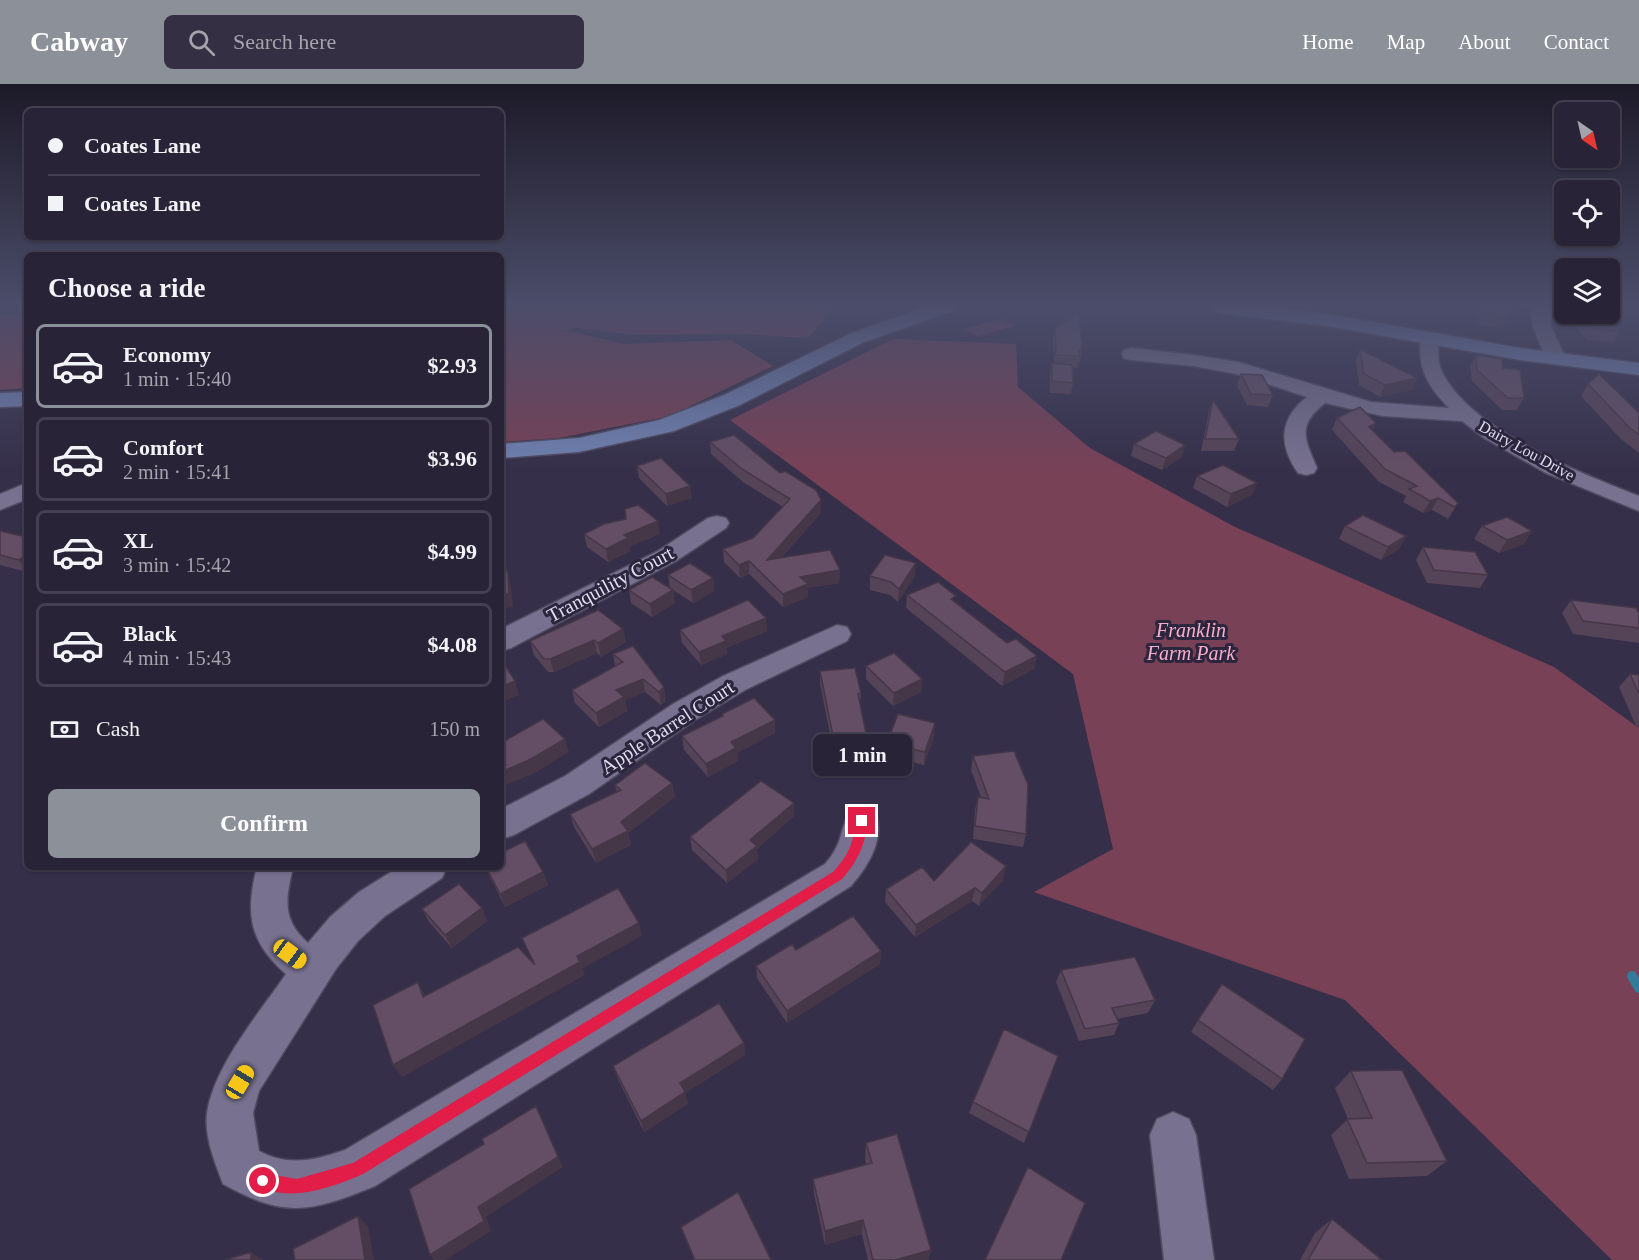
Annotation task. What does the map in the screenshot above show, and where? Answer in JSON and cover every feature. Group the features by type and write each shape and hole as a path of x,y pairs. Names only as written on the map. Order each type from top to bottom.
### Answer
{"main road":[{"path":"504,452 602,441 666,426 732,400 809,362"},
{"path":"1578,362 1639,368"},
{"path":"0,400 24,399"}],"street":[{"path":"1202,362 1228,366 1280,380 1321,396 1392,412 1467,415"},
{"name":"Dairy Lou Drive","path":"1429,362 1431,370 1443,388 1467,415 1517,448 1551,466 1639,504"},
{"path":"1306,468 1294,440 1293,427 1304,409 1321,396"},
{"path":"0,506 24,492"},
{"path":"0,506 24,514"},
{"name":"Tranquility Court","path":"504,639 667,556 717,524"},
{"name":"Apple Barrel Court","path":"504,823 577,785 684,712 734,682 837,634"},
{"path":"424,870 372,904 351,922 322,956 263,1043 240,1082 230,1113 232,1139 240,1167 263,1181 297,1187 331,1179 358,1169 838,876 852,860 859,843 862,821"},
{"path":"274,870 267,913 274,935 290,954 314,971"},
{"path":"1173,1136 1189,1260"}],"green space":[{"path":"0,362 24,362 24,388 0,390"},
{"path":"504,362 766,362 773,366 670,416 559,438 504,442"},
{"name":"Franklin Farm Park","path":"847,362 1017,362 1018,387 1090,448 1235,527 1554,667 1639,728 1639,1260 1612,1260 1345,1000 1034,892 1113,849 1073,674 730,420"}],"building":[{"path":"1362,362 1385,362 1417,378 1385,385 1364,374"},
{"path":"1476,362 1502,362 1503,368 1520,370 1524,398 1508,398 1477,370"},
{"path":"1052,363 1072,365 1073,383 1052,381"},
{"path":"1241,374 1262,375 1273,395 1251,394"},
{"path":"1599,374 1639,413 1639,435 1588,384"},
{"path":"1213,400 1239,439 1205,439"},
{"path":"1360,407 1376,423 1369,427 1394,452 1405,451 1458,503 1455,507 1438,498 1430,501 1409,489 1417,486 1385,469 1337,418"},
{"path":"1156,431 1185,445 1166,458 1134,444"},
{"path":"734,435 780,473 785,471 816,490 821,500 767,560 830,550 840,570 800,577 808,584 783,594 749,561 739,565 723,549 753,538 790,499 742,469 710,442"},
{"path":"661,458 690,486 666,494 637,466"},
{"path":"1223,465 1257,483 1231,494 1197,476"},
{"path":"638,505 658,521 624,535 628,538 606,549 584,534 604,524 626,519 625,509"},
{"path":"1363,515 1406,536 1388,547 1345,526"},
{"path":"1507,517 1532,531 1507,540 1482,526"},
{"path":"0,531 24,536 24,557 19,560 0,555"},
{"path":"1423,547 1475,552 1488,575 1434,570"},
{"path":"885,555 916,563 899,589 891,582 870,576"},
{"path":"504,561 508,574 509,593 504,594"},
{"path":"690,563 713,578 691,590 668,575"},
{"path":"652,577 673,590 650,604 629,590"},
{"path":"938,582 956,596 951,599 1007,643 1016,639 1037,656 1005,672 907,595"},
{"path":"748,600 766,618 722,636 726,641 699,652 680,630"},
{"path":"1571,600 1636,608 1639,613 1639,628 1583,621"},
{"path":"598,610 623,629 598,643 594,640 550,659 544,659 530,641"},
{"path":"633,646 664,687 659,692 643,679 616,690 624,697 596,713 572,690 623,662 613,654"},
{"path":"894,653 922,679 894,693 866,666"},
{"path":"504,663 515,681 504,686"},
{"path":"855,668 869,748 836,751 820,671"},
{"path":"1630,674 1639,675 1639,694"},
{"path":"754,698 775,720 731,742 736,748 706,764 682,736"},
{"path":"898,714 935,723 925,752 887,743"},
{"path":"543,719 565,739 531,759 504,771 504,741"},
{"path":"1014,751 1028,785 1026,834 975,826 978,797 989,799 973,756"},
{"path":"645,763 672,783 621,822 628,831 592,849 570,814 621,790 615,785"},
{"path":"761,781 794,803 750,840 757,846 726,870 690,837"},
{"path":"525,841 543,872 500,894 488,870 504,870 504,852"},
{"path":"971,842 1006,866 982,893 975,888 916,925 886,889 922,867 934,881"},
{"path":"459,884 482,908 445,935 422,909"},
{"path":"618,888 639,923 577,956 580,962 393,1065 373,1005 418,982 423,997 518,947 535,965 522,938"},
{"path":"853,916 881,951 787,1011 756,966 792,944 796,950"},
{"path":"1135,957 1155,1000 1112,1008 1119,1023 1085,1029 1061,970"},
{"path":"1222,984 1305,1039 1282,1079 1198,1020"},
{"path":"719,1003 744,1043 680,1083 685,1092 641,1121 613,1066"},
{"path":"1004,1029 1058,1056 1029,1132 973,1102"},
{"path":"1402,1070 1447,1161 1367,1163 1347,1119 1372,1118 1351,1071"},
{"path":"536,1106 558,1157 478,1207 484,1221 430,1255 409,1189 484,1144 482,1139"},
{"path":"897,1134 931,1250 895,1260 873,1260 863,1220 825,1231 813,1179 872,1163 866,1143"},
{"path":"1028,1167 1085,1203 1061,1260 985,1260"},
{"path":"738,1192 771,1260 695,1260 681,1227"},
{"path":"358,1216 365,1260 295,1260 293,1249"},
{"path":"1332,1219 1382,1260 1308,1260"},
{"path":"251,1252 251,1260 225,1260"}],"waterway":[{"path":"1632,976 1639,988"}],"route":[{"path":"263,1181 297,1187 331,1179 358,1169 838,876 852,860 859,843 862,821"}]}
